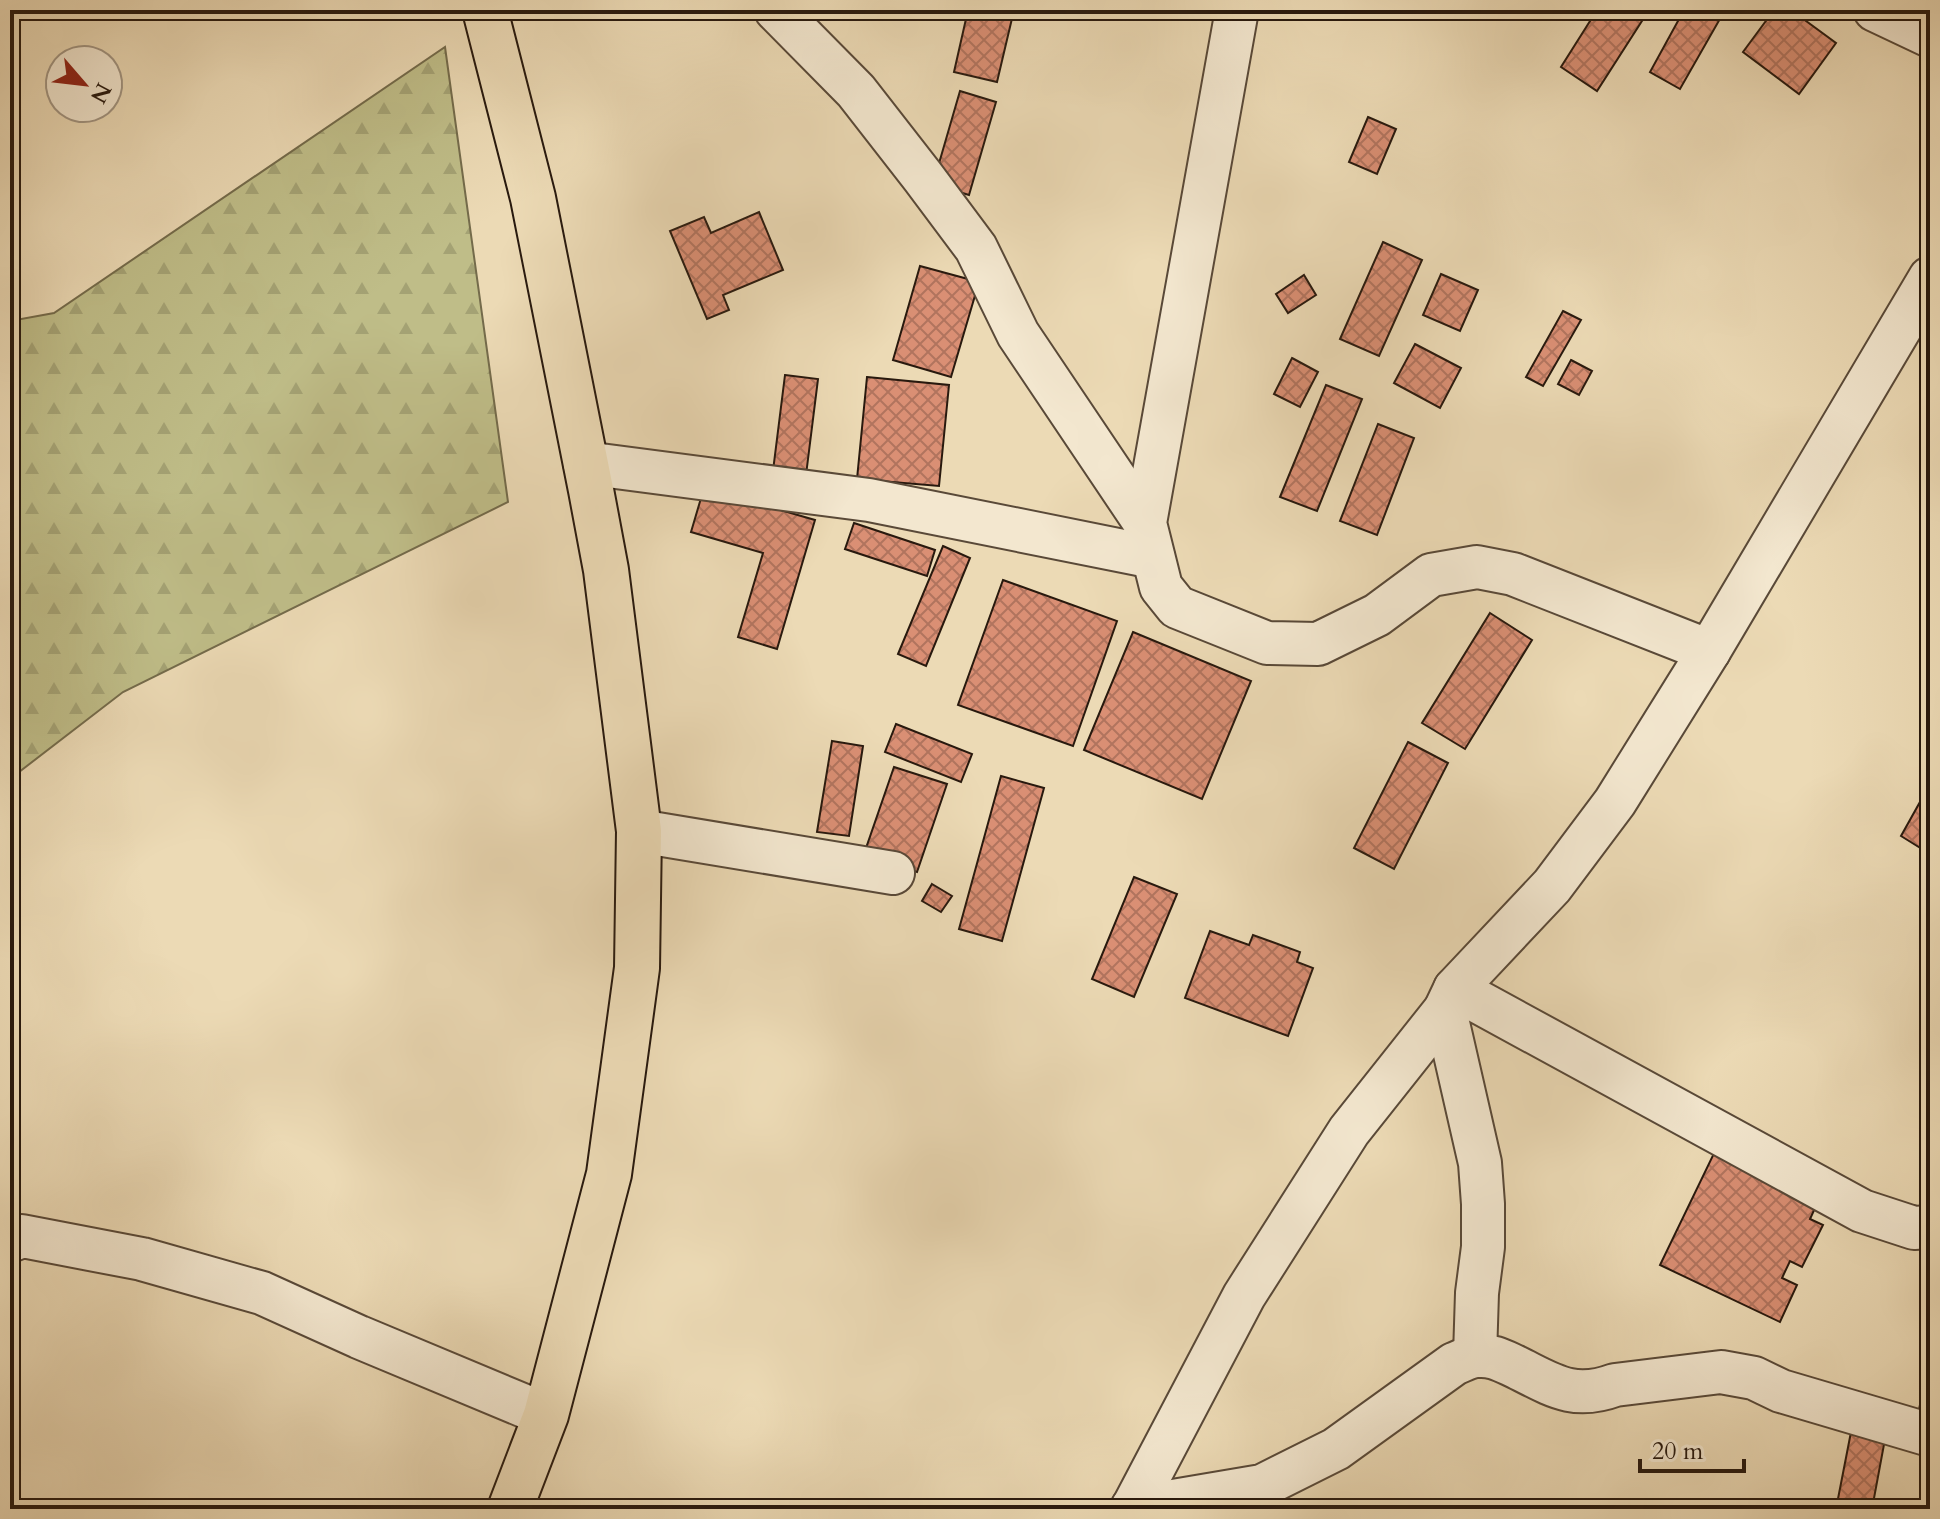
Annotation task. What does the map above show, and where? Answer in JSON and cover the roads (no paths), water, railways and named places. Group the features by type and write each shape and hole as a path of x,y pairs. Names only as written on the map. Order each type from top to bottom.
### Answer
{"main road":[{"path":"485,10 533,198 606,570 639,831 637,968 609,1174 546,1415 510,1509"}],"street":[{"path":"776,10 856,91 976,248 1018,334 1149,540 1161,587 1177,607 1267,643 1318,644 1377,615 1431,575 1477,567 1513,574 1709,651"},
{"path":"1149,540 1237,10"},
{"path":"1875,10 1930,36"},
{"path":"1132,1508 1244,1296 1349,1131 1450,1000 1552,886 1615,802 1709,651 1930,278"},
{"path":"585,463 1149,540"},
{"path":"639,831 893,873"},
{"path":"1450,1000 1862,1211 1914,1228 1930,1227"},
{"path":"1450,1000 1480,1163 1483,1204 1475,1356"},
{"path":"10,1241 22,1236 142,1259 262,1293 546,1415"},
{"path":"1132,1508 1262,1486 1336,1449 1454,1364 1475,1356 1494,1356 1558,1388 1581,1393 1615,1385 1721,1372 1754,1378 1781,1391 1930,1435"}]}
